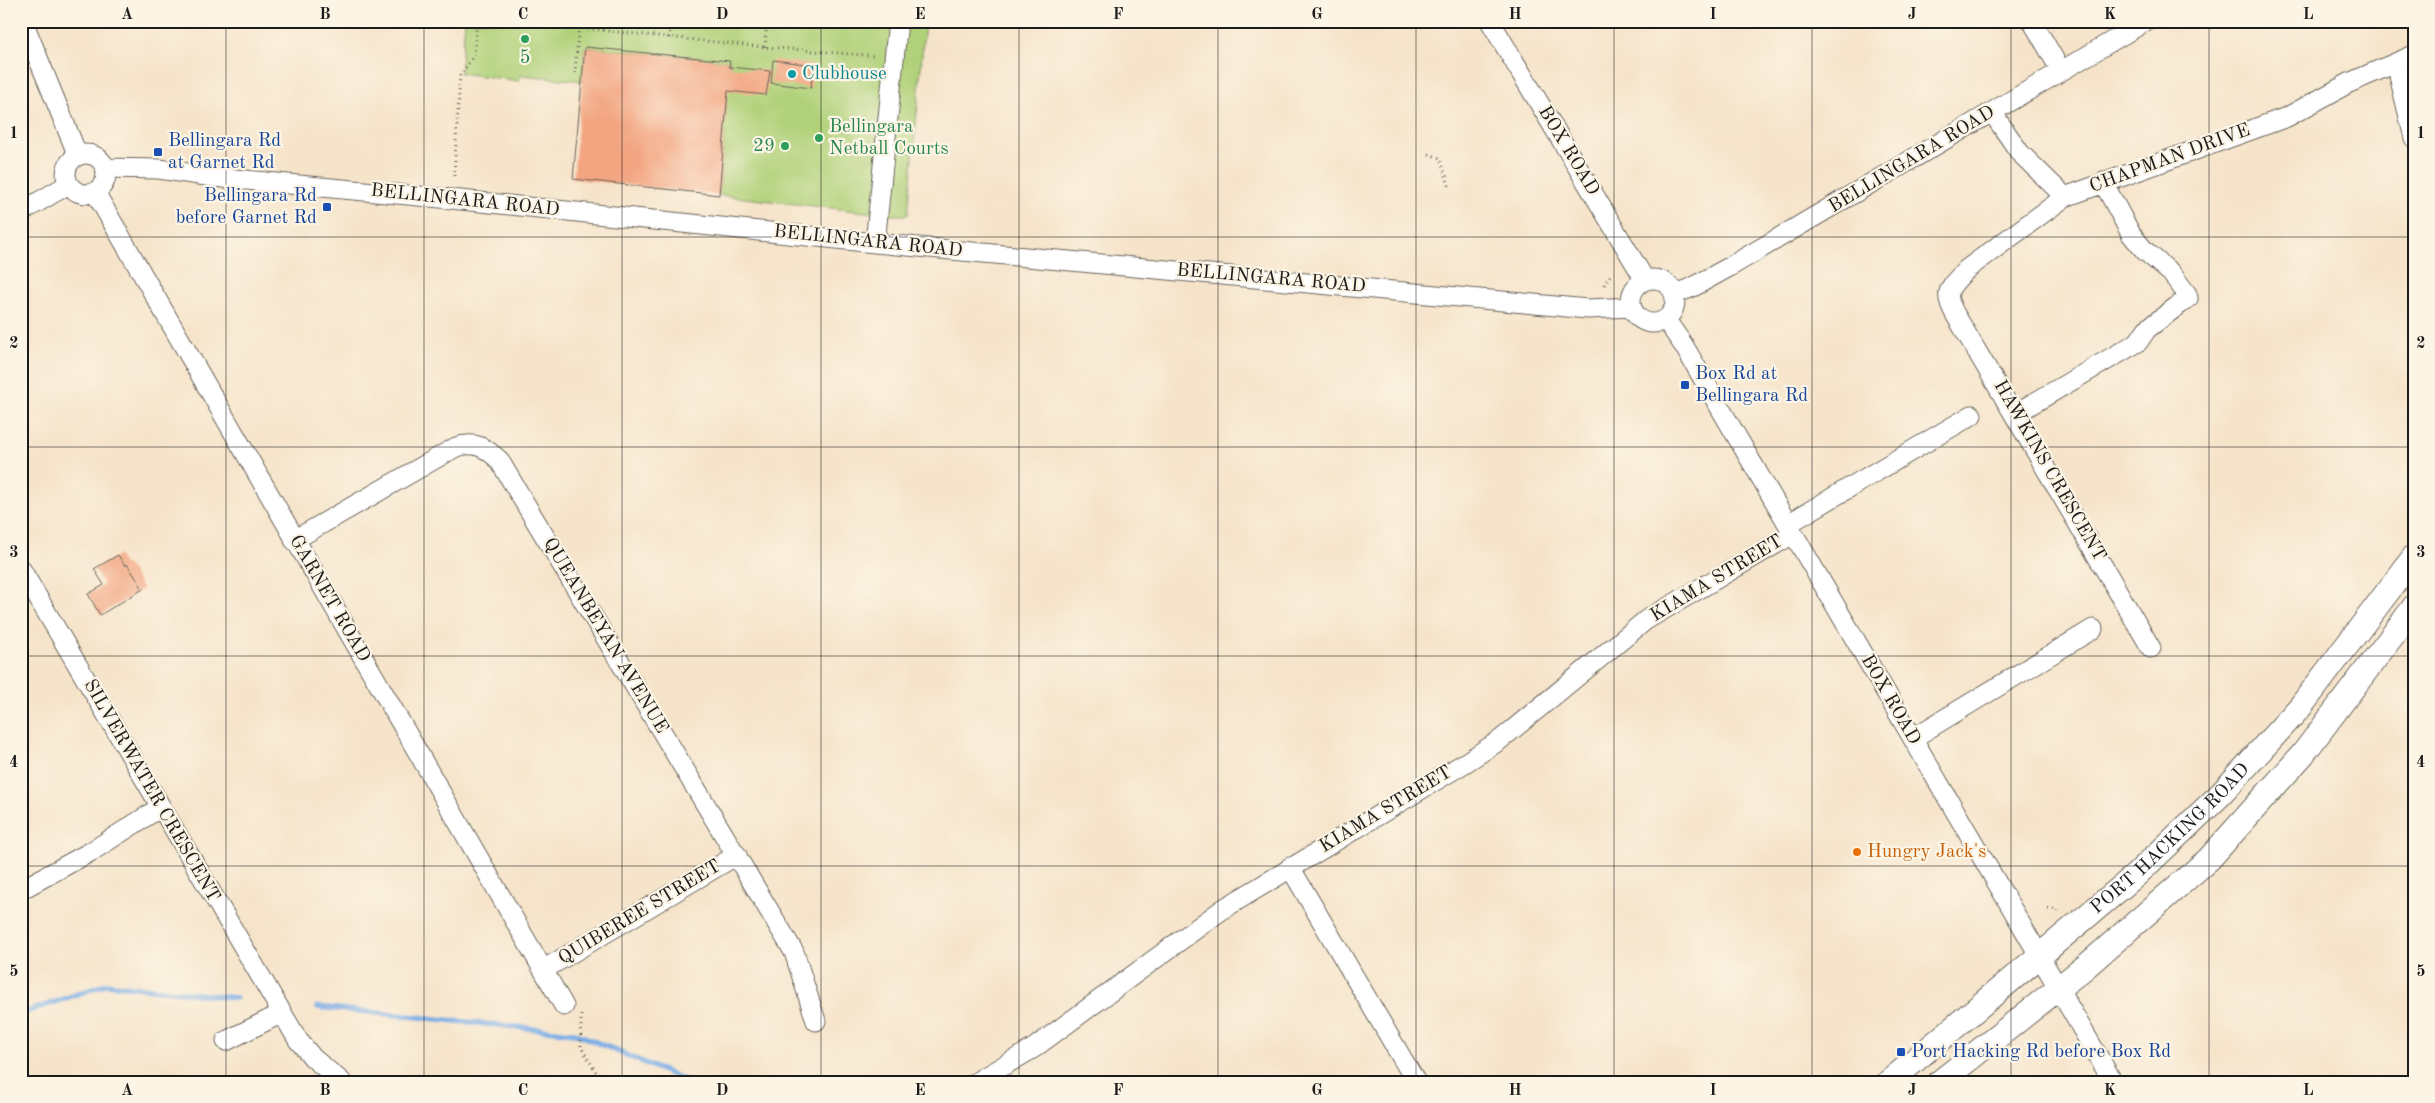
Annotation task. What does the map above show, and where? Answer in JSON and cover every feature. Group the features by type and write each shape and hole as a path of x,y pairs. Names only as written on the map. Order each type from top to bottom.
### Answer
{"main road":[{"name":"PORT HACKING ROAD","path":"1890,1082 2136,875 2221,794 2307,699 2414,557"},
{"name":"PORT HACKING ROAD","path":"1940,1082 2058,989 2209,859 2303,754 2414,607"}],"street":[{"path":"23,21 78,156"},
{"path":"875,243 898,21"},
{"name":"BOX ROAD","path":"1490,21 1645,280"},
{"path":"2032,21 2061,71"},
{"name":"BELLINGARA ROAD","path":"1675,294 1693,288 1731,266 2146,21"},
{"name":"CHAPMAN DRIVE","path":"1948,295 1956,280 1967,269 2066,197 2103,182 2287,118 2349,82 2414,55"},
{"path":"2396,63 2414,138"},
{"path":"1992,112 2020,153 2066,197"},
{"path":"91,155 97,158 105,168 104,182 95,192 90,194 77,192 69,184 66,171 72,160 78,156 91,155"},
{"name":"BELLINGARA ROAD","path":"105,168 159,169 214,177 875,243 1588,309 1632,307"},
{"path":"2015,414 2138,342 2148,329 2188,298 2171,273 2145,251 2131,234 2103,182"},
{"path":"21,212 69,184"},
{"name":"GARNET ROAD","path":"95,192 543,970 572,1009"},
{"path":"1660,279 1672,287 1675,294 1675,308 1666,320 1652,323 1646,322 1634,313 1632,294 1639,283 1645,280 1660,279"},
{"name":"HAWKINS CRESCENT","path":"1948,295 1951,307 2152,648"},
{"name":"BOX ROAD","path":"1666,320 1684,346 2113,1082"},
{"name":"KIAMA STREET","path":"976,1082 1034,1048 1195,928 1500,740 1646,620 1972,415"},
{"name":"QUEANBEYAN AVENUE","path":"294,540 456,447 475,444 490,452 499,460 794,952 816,1021"},
{"name":"SILVERWATER CRESCENT","path":"21,568 298,1040 313,1058 342,1082"},
{"path":"1912,738 2093,629"},
{"path":"21,886 28,886 92,851 160,807"},
{"name":"QUIBEREE STREET","path":"543,970 737,855"},
{"path":"1290,868 1416,1082"},
{"path":"226,1041 282,1013"}],"path":[{"path":"454,176 460,76 474,55 477,21"},
{"path":"575,73 579,21"},
{"path":"670,38 671,21"},
{"path":"765,48 767,21"},
{"path":"578,28 765,48 894,57"},
{"path":"1429,154 1440,158 1450,188"},
{"path":"1604,285 1610,274"},
{"path":"2048,909 2056,909"},
{"path":"572,1009 580,1030 581,1047 602,1082"}],"green space":[{"name":"Bellingara Netball Courts","path":"465,21 925,21 908,215 890,215 719,195 730,61 585,47 582,81 521,75 519,81 460,73"}],"building":[{"path":"585,47 730,61 729,67 770,71 766,95 728,91 719,195 573,179"},
{"name":"Clubhouse","path":"773,60 813,65 811,88 771,83"},
{"path":"118,555 125,566 127,564 143,589 100,615 88,594 104,585 94,569"}],"waterway":[{"path":"21,1014 106,984 236,998"},
{"path":"317,1007 575,1033 689,1082"}],"place":[{"name":"5","path":"525,39"},
{"name":"Clubhouse","path":"792,74"},
{"name":"Bellingara Netball Courts","path":"819,138"},
{"name":"29","path":"785,146"},
{"name":"Bellingara Rd at Garnet Rd","path":"158,152"},
{"name":"Bellingara Rd before Garnet Rd","path":"327,207"},
{"name":"Box Rd at Bellingara Rd","path":"1685,385"},
{"name":"Hungry Jack's","path":"1857,852"},
{"name":"Port Hacking Rd before Box Rd","path":"1901,1052"}]}
